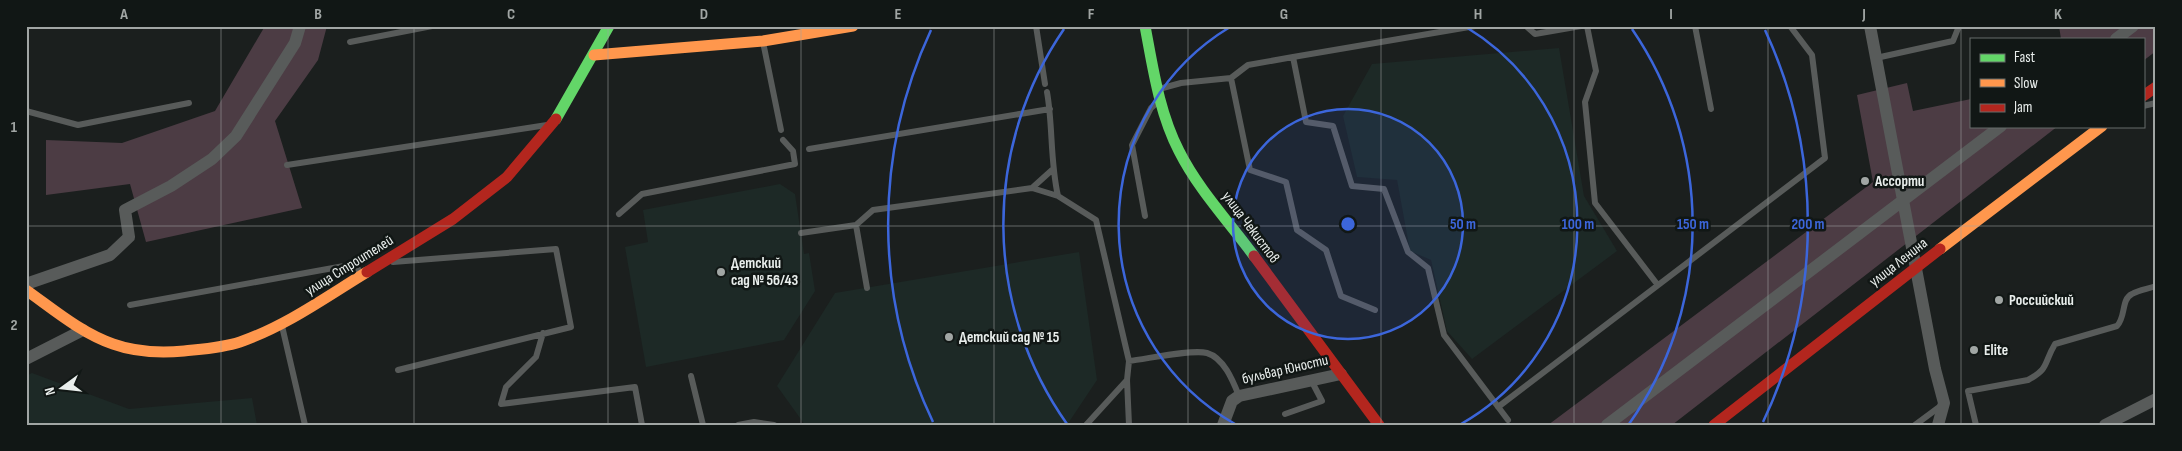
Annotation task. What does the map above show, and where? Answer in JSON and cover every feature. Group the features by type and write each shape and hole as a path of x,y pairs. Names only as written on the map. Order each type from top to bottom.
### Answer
{"street":[{"path":"26,284 110,255 129,237 125,210 170,186 212,159 236,136 294,43 300,26"},
{"name":"улица Строителей","path":"26,290 83,330 113,344 139,350 168,352 216,348 240,342 281,324 453,219 482,198 532,152 554,124 609,26"},
{"path":"594,55 763,41 853,26"},
{"name":"улица Чекистов","path":"1144,26 1168,131 1188,167 1379,425"},
{"path":"1870,26 1935,369 1944,403 1938,425"},
{"path":"2117,38 2133,26"},
{"path":"2144,95 2156,87"},
{"path":"1607,425 1998,128"},
{"name":"улица Ленина","path":"1714,425 2099,128"},
{"path":"26,359 83,330"},
{"name":"бульвар Юности","path":"1223,425 1232,401 1238,396 1341,374"},
{"path":"2105,425 2156,399"}],"lane":[{"path":"350,42 432,26"},
{"path":"1036,26 1045,84"},
{"path":"1145,216 1132,145 1159,95 1181,83 1231,78 1248,64 1475,26"},
{"path":"1526,26 1535,34 1581,26"},
{"path":"1587,26 1596,71 1585,102 1595,203 1657,284"},
{"path":"1695,26 1711,109"},
{"path":"1498,407 1824,158 1812,55 1790,26"},
{"path":"1876,58 1953,41 1959,26"},
{"path":"763,41 781,130"},
{"path":"1293,56 1306,122 1333,126 1352,186 1384,189 1408,252 1428,268 1444,335 1508,420"},
{"path":"1231,78 1250,170 1286,182 1297,230 1326,250 1341,296 1375,310"},
{"path":"1047,92 1050,109 1052,170 1058,196"},
{"path":"26,111 78,125 189,103"},
{"path":"809,149 1050,109"},
{"path":"287,165 554,124"},
{"path":"619,214 642,194 795,164 793,151 783,140"},
{"path":"1032,188 1052,170"},
{"path":"801,233 856,225 873,210 1032,188 1058,196 1096,220 1129,361 1127,380 1129,425"},
{"path":"856,225 867,288"},
{"path":"382,262 428,261 556,250 571,328 543,333 398,370"},
{"path":"130,304 355,264 362,275"},
{"path":"1976,425 1968,391 2028,380 2045,368 2054,344 2117,326 2122,321 2126,300 2130,295 2156,286"},
{"path":"281,324 305,425"},
{"path":"543,333 536,357 506,387 501,404 636,387 642,425"},
{"path":"1129,361 1196,352 1208,353 1220,363 1232,378 1238,396"},
{"path":"691,376 702,425"},
{"path":"1086,425 1127,380"},
{"path":"1285,414 1322,401 1311,380"},
{"path":"1915,425 1944,403"},
{"path":"738,425 754,422 774,425"}],"shaded area":[{"path":"265,26 327,26 318,60 275,121 302,208 146,242 130,184 46,195 46,140 122,143 215,111"},
{"path":"2059,26 2156,26 2156,51 2144,60 2144,38 2061,38"},
{"path":"1559,48 1584,196 1617,251 1472,359 1447,331 1431,260 1410,251 1397,180 1357,177 1343,116 1372,64"},
{"path":"1907,83 1913,111 1970,99 1970,128 2055,128 1672,425 1548,425 1873,182 1857,95"},
{"name":"Детский сад № 56/43","path":"780,184 795,194 804,254 809,253 815,291 784,340 646,367 625,247 648,242 643,210"},
{"name":"Детский сад № 15","path":"1079,252 1097,380 1067,425 805,425 777,386 835,293"},
{"path":"32,373 129,409 252,398 257,425 26,425 26,376"}],"traffic: fast":[{"path":"556,119 609,26"},
{"path":"1145,26 1154,74 1166,121 1179,151 1204,192 1254,256"}],"traffic: slow":[{"path":"594,55 763,41 853,26"},
{"path":"1940,249 2099,128"},
{"path":"26,290 68,320 101,339 121,347 157,352 175,352 226,346 257,335 305,310 367,272"}],"traffic: jam":[{"path":"2144,95 2156,87"},
{"path":"367,272 453,219 507,177 556,119"},
{"path":"1714,425 1940,249"},
{"path":"1254,256 1379,425"}],"place":[{"name":"Ассорти","path":"1865,181"},
{"name":"Детский сад № 56/43","path":"721,272"},
{"name":"Российский","path":"1999,300"},
{"name":"Детский сад № 15","path":"949,337"},
{"name":"Elite","path":"1974,350"}]}
